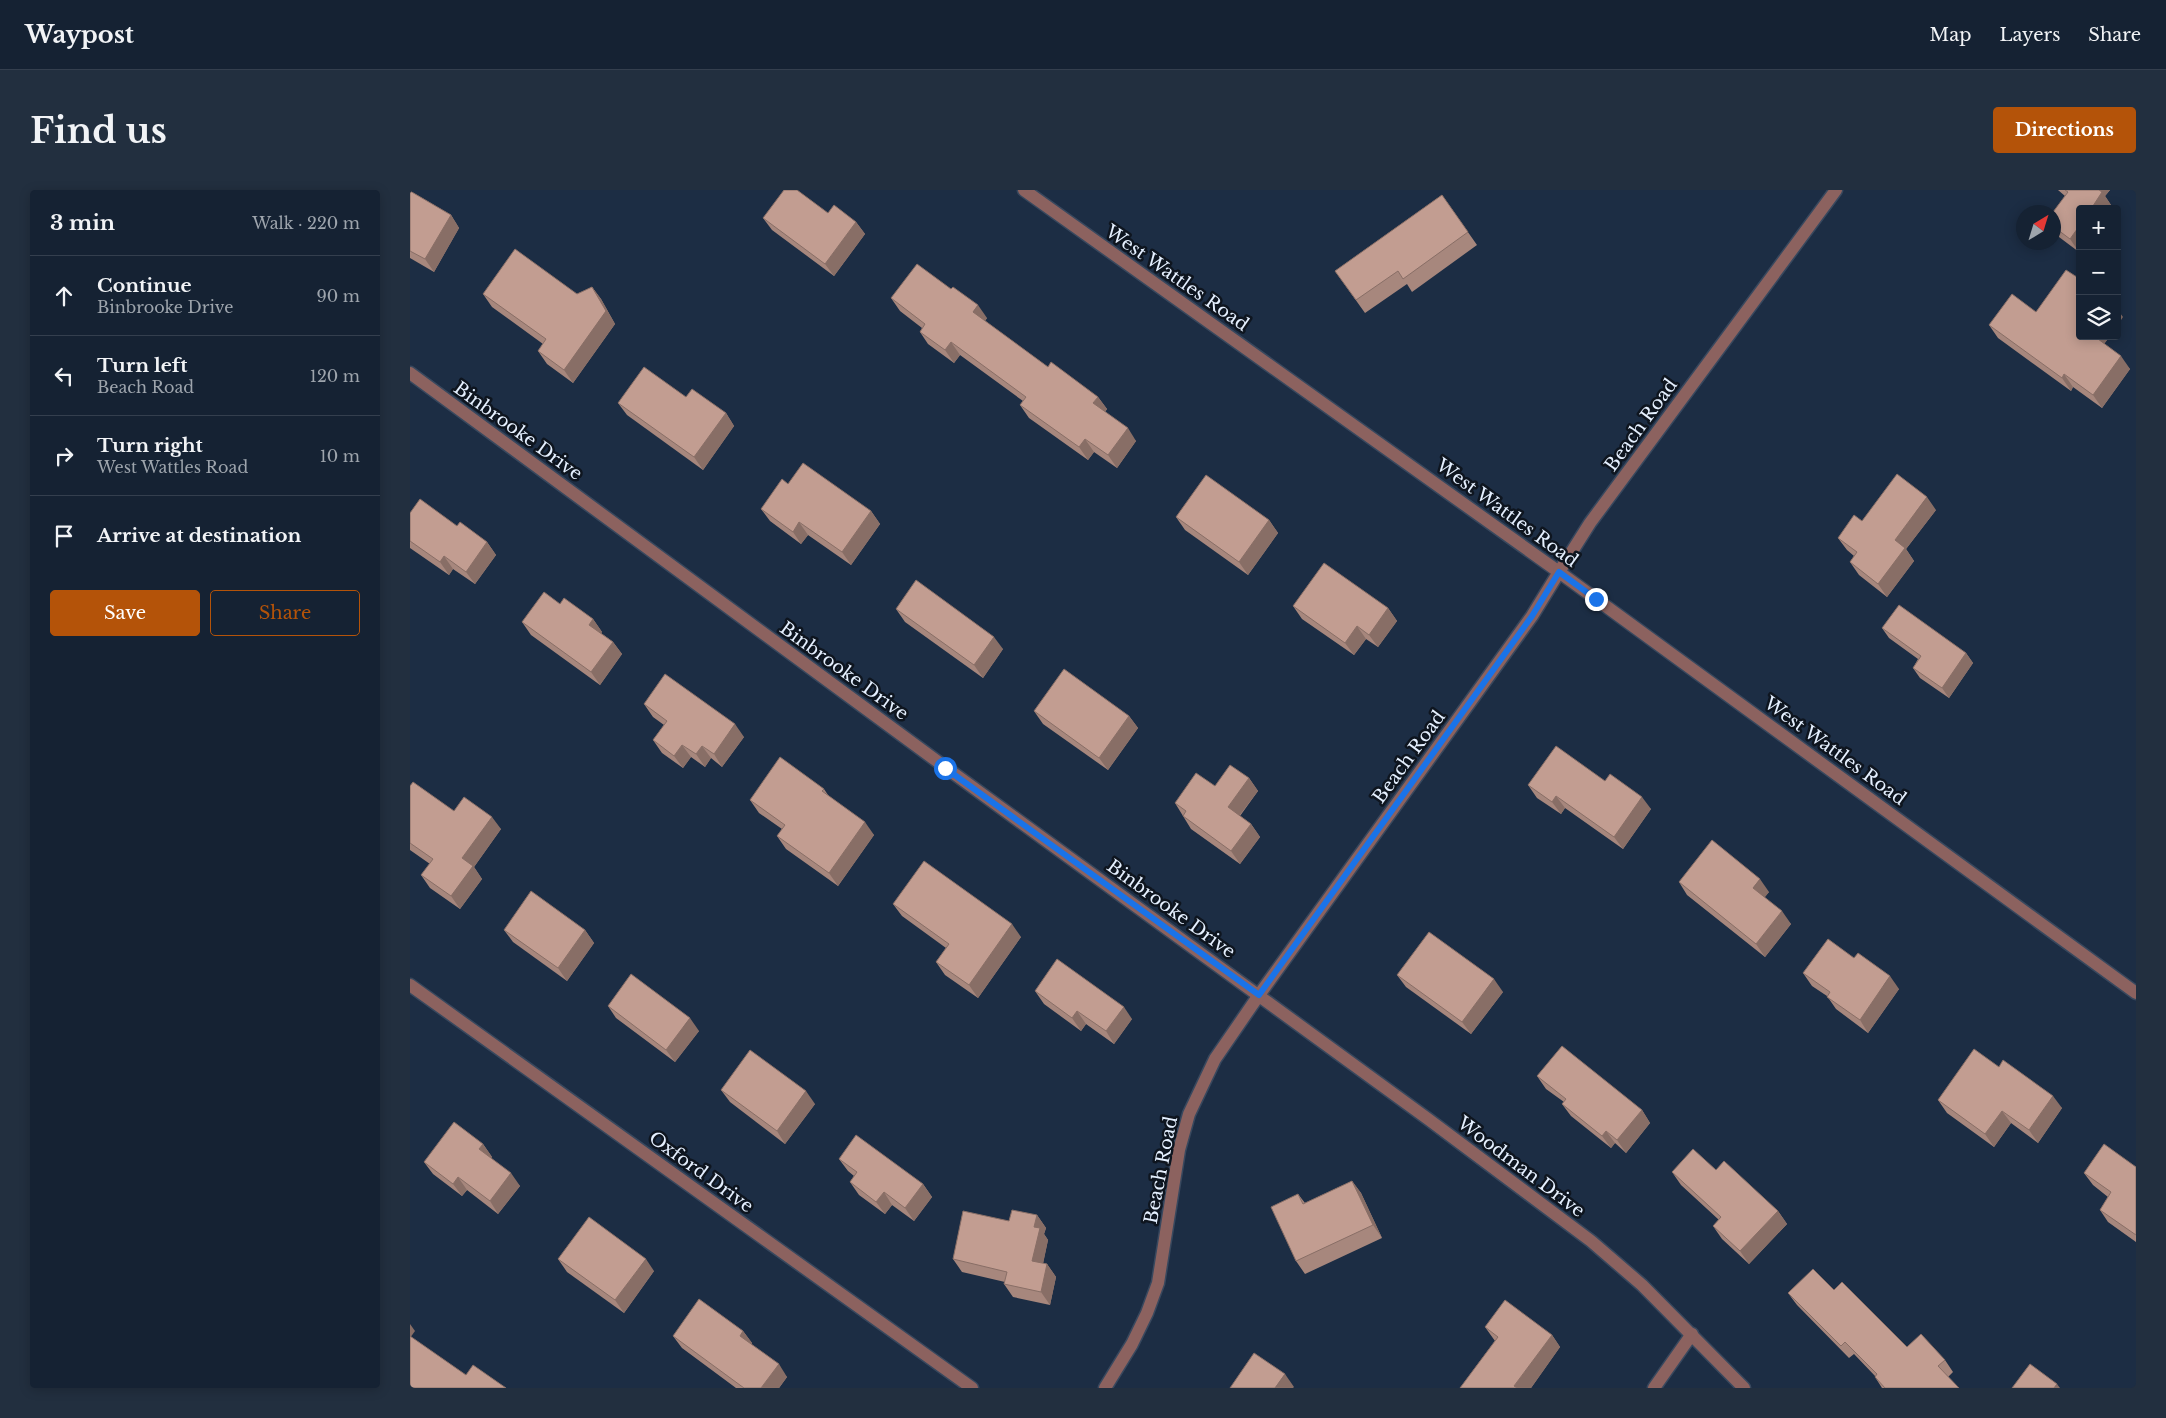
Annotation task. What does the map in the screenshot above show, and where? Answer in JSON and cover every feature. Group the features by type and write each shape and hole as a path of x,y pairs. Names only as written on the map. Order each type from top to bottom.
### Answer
{"street":[{"name":"West Wattles Road","path":"1024,190 1559,572 2136,993"},
{"name":"Beach Road","path":"1105,1388 1132,1344 1147,1313 1158,1282 1179,1150 1189,1114 1215,1059 1532,616 1590,523 1836,190"},
{"name":"Binbrooke Drive","path":"410,374 945,768 1259,995"},
{"name":"Oxford Drive","path":"410,985 972,1388"},
{"name":"Woodman Drive","path":"1259,995 1591,1241 1642,1285 1744,1388"},
{"path":"1654,1388 1692,1334"}],"building":[{"path":"784,190 797,190 828,213 834,205 856,222 825,264 763,218"},
{"path":"2065,190 2099,190 2102,192 2094,205 2076,205 2076,231 2070,239 2061,232 2061,205 2058,205 2068,192"},
{"path":"410,191 451,215 425,259 410,251"},
{"path":"1442,195 1468,232 1403,279 1398,271 1356,300 1335,271"},
{"path":"515,249 577,294 592,287 606,311 564,370 538,351 546,339 483,294"},
{"path":"917,264 951,289 953,287 978,305 973,312 1048,367 1051,362 1098,397 1093,403 1128,428 1108,455 1085,439 1079,447 1020,405 1026,397 951,342 945,350 920,332 925,324 891,298"},
{"path":"2066,270 2076,276 2076,340 2099,340 2121,356 2093,395 2064,374 2062,378 1989,325 2012,294 2036,312"},
{"path":"644,367 686,397 692,389 726,413 694,457 618,403"},
{"path":"803,463 871,511 842,552 799,522 793,532 761,509 782,479 788,484"},
{"path":"1897,474 1927,497 1895,540 1905,548 1878,584 1850,562 1857,552 1838,538 1854,515 1862,521"},
{"path":"1206,475 1269,520 1239,562 1176,517"},
{"path":"420,499 457,526 460,522 487,542 466,572 444,556 440,562 410,541 410,513"},
{"path":"1324,563 1388,608 1369,635 1357,626 1345,643 1293,606"},
{"path":"916,580 994,637 974,665 896,609"},
{"path":"544,592 560,604 564,598 593,619 589,625 613,642 591,672 522,622"},
{"path":"1899,605 1966,653 1942,688 1913,668 1921,656 1882,628"},
{"path":"1064,669 1129,716 1099,758 1034,711"},
{"path":"665,674 735,724 714,754 702,746 696,754 682,745 674,756 653,740 667,721 644,704"},
{"path":"1556,746 1605,781 1610,774 1642,797 1614,837 1556,796 1552,802 1528,785"},
{"path":"780,757 865,822 829,873 777,836 785,825 750,800"},
{"path":"1230,765 1249,778 1228,807 1251,824 1231,851 1183,816 1186,811 1175,803 1196,773 1215,786"},
{"path":"413,782 454,811 464,797 492,817 462,858 473,866 451,896 421,875 433,859 410,843 410,786"},
{"path":"1712,840 1760,879 1753,888 1782,911 1756,944 1679,882"},
{"path":"924,861 1012,924 969,985 936,962 949,944 893,904"},
{"path":"531,891 585,930 558,968 504,930"},
{"path":"1429,932 1494,979 1462,1022 1397,975"},
{"path":"1828,939 1854,958 1858,953 1890,976 1860,1020 1827,997 1830,992 1803,973"},
{"path":"1057,959 1124,1007 1106,1031 1077,1011 1072,1018 1035,991"},
{"path":"631,974 690,1018 666,1050 608,1006"},
{"path":"1562,1046 1642,1110 1617,1140 1606,1131 1602,1136 1562,1104 1566,1099 1537,1076"},
{"path":"1974,1049 1999,1067 2003,1060 2053,1096 2029,1130 2002,1111 1985,1134 1938,1100"},
{"path":"750,1050 806,1091 777,1131 721,1090"},
{"path":"454,1122 483,1144 479,1149 511,1173 490,1201 458,1177 453,1184 424,1162"},
{"path":"856,1135 923,1184 905,1208 884,1192 876,1202 850,1182 857,1172 839,1159"},
{"path":"2104,1144 2136,1167 2136,1235 2100,1210 2111,1192 2084,1173"},
{"path":"1693,1149 1716,1170 1724,1161 1778,1211 1740,1251 1713,1226 1721,1217 1672,1172"},
{"path":"1352,1181 1373,1225 1296,1261 1271,1207 1298,1194 1303,1204"},
{"path":"1012,1210 1037,1215 1034,1227 1040,1228 1032,1261 1047,1264 1041,1292 1004,1284 1007,1272 953,1259 963,1211 1009,1221"},
{"path":"589,1217 646,1259 615,1300 558,1259"},
{"path":"1813,1269 1834,1290 1842,1282 1907,1347 1921,1334 1945,1360 1938,1366 1959,1388 1885,1388 1875,1377 1877,1374 1845,1342 1841,1346 1788,1293"},
{"path":"699,1299 743,1331 740,1336 779,1364 761,1388 744,1388 673,1336"},
{"path":"1505,1300 1552,1335 1514,1386 1517,1388 1460,1388 1498,1337 1485,1327"},
{"path":"410,1336 466,1375 473,1365 506,1388 410,1388"},
{"path":"1254,1353 1285,1374 1275,1388 1230,1388"},
{"path":"2030,1364 2057,1384 2054,1388 2012,1388"}],"route":[{"path":"945,768 1259,995 1532,616 1559,572 1596,599"}]}
